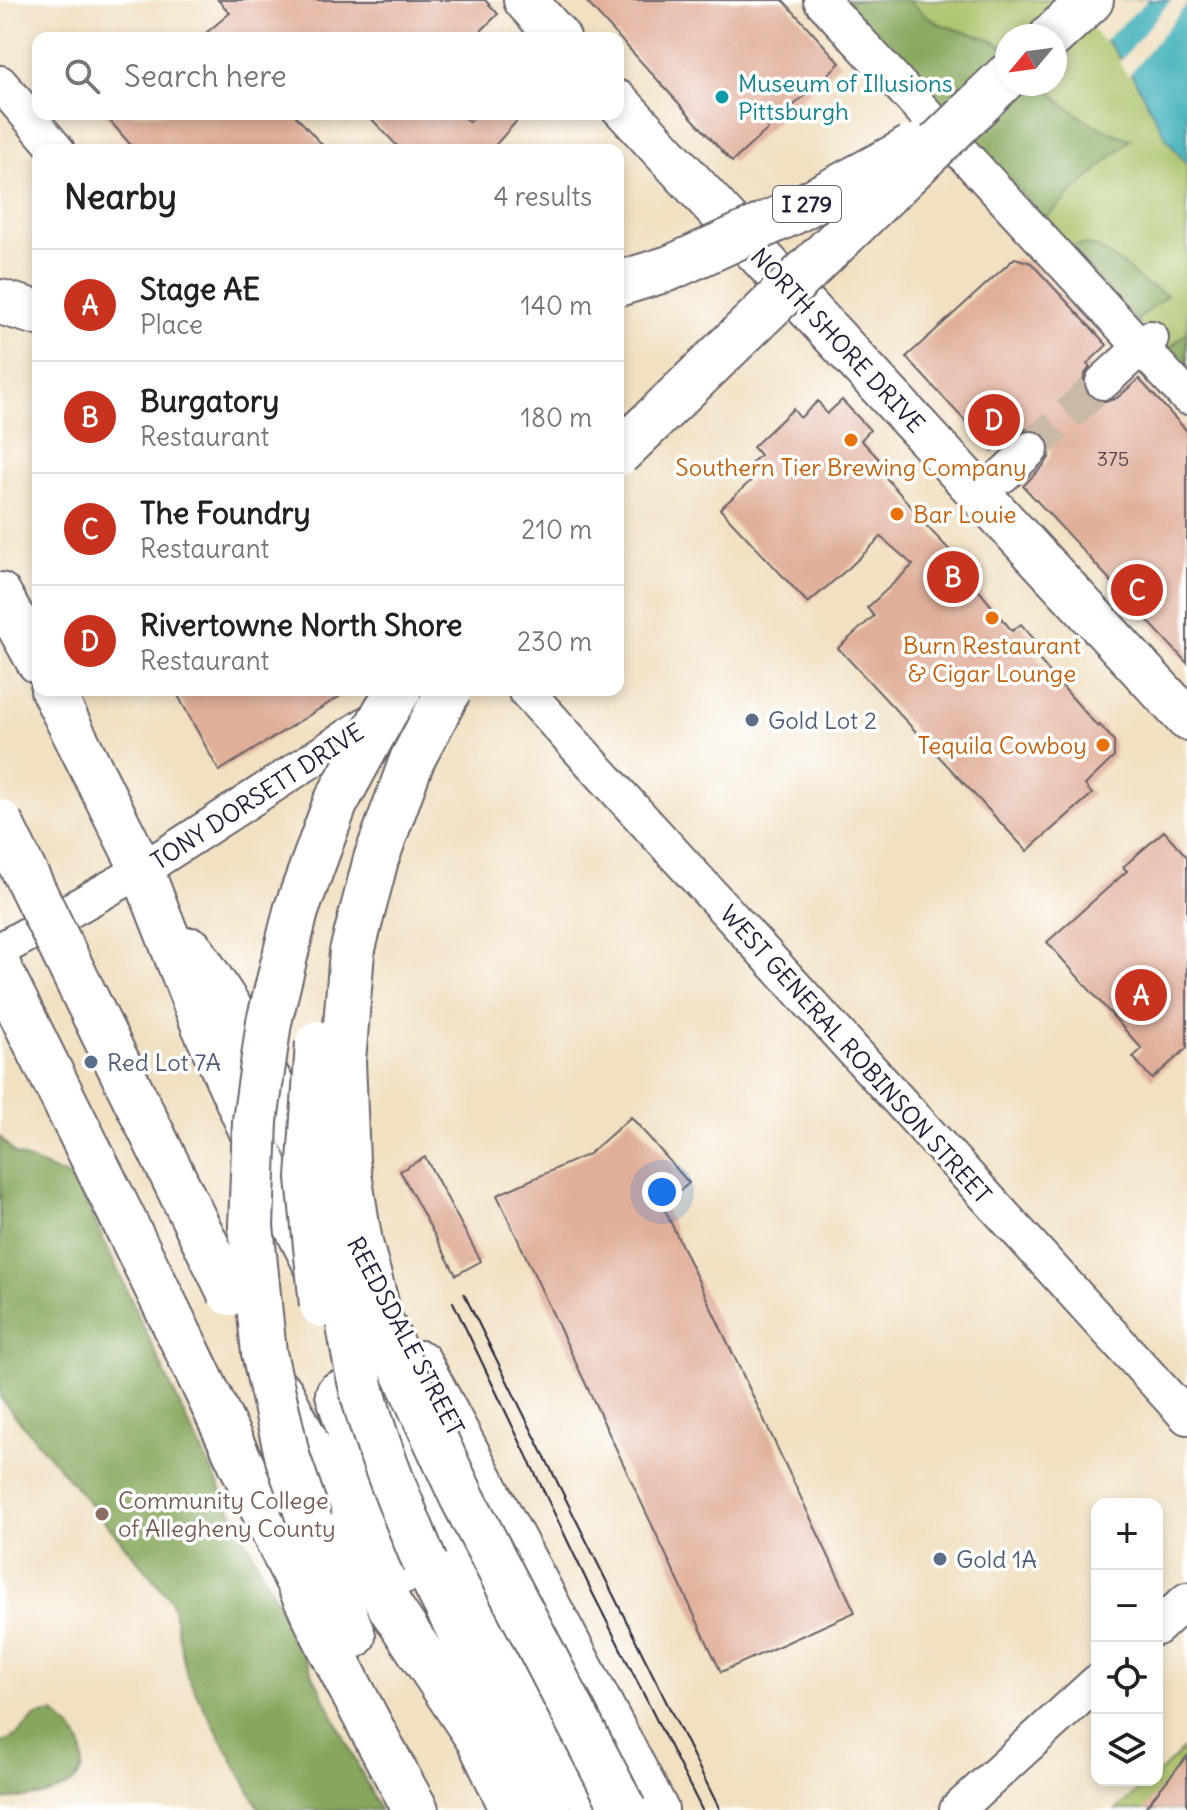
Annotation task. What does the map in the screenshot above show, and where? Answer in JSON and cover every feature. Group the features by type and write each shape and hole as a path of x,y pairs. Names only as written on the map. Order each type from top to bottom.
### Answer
{"highway":[{"path":"1064,24 1090,0"},
{"path":"624,438 995,88"},
{"path":"624,448 995,88"},
{"name":"I 279","path":"624,283 670,268 791,213 899,155 995,88"},
{"path":"0,302 32,310"},
{"path":"624,454 699,369"},
{"path":"395,696 335,804 296,911 269,1022 255,1121 251,1226 264,1353 288,1459 347,1623 428,1810"},
{"path":"434,696 401,752 371,817 341,910 318,1041 309,1178 323,1319 338,1394 364,1477 397,1562 513,1810"},
{"path":"445,696 417,747 385,827 355,948 337,1062 333,1201 343,1290 362,1390 387,1470 425,1563 549,1810"},
{"path":"445,696 412,760 376,859 352,952 343,1061 347,1162 360,1243 381,1322 462,1497 624,1810"},
{"path":"0,822 230,1293 391,1608 477,1737"},
{"path":"0,970 293,1572 416,1810"}],"main road":[{"path":"525,0 554,32"},
{"name":"NORTH SHORE DRIVE","path":"624,108 1187,719"},
{"path":"0,594 32,651"},
{"name":"REEDSDALE STREET","path":"55,696 142,870 203,1026 280,1196 596,1810"},
{"name":"REEDSDALE STREET","path":"142,870 237,1018 657,1810"},
{"path":"494,1612 574,1810"}],"street":[{"path":"821,0 1146,342 1187,397"},
{"path":"0,83 52,144"},
{"path":"624,467 793,290"},
{"path":"1103,382 1146,342"},
{"path":"1003,475 1031,449"},
{"name":"TONY DORSETT DRIVE","path":"0,950 142,870 384,714 402,696"},
{"name":"WEST GENERAL ROBINSON STREET","path":"530,696 1187,1417"},
{"path":"1163,1622 1187,1600"},
{"path":"957,1810 1091,1687"}],"green space":[{"path":"844,0 1072,0 1130,71 1167,139 1187,165 1187,376"},
{"path":"844,0 908,0 940,24 995,42 995,96 1055,96 1083,118 1131,139 1044,219"},
{"path":"1067,245 1097,247 1143,283 1167,295 1136,321"},
{"path":"1187,332 1187,376 1165,352"},
{"path":"0,1137 15,1154 76,1180 185,1417 380,1810 260,1810 187,1676 171,1600 0,1398"},
{"path":"54,1713 71,1729 81,1745 81,1772 74,1781 52,1793 0,1800 0,1744 17,1735 36,1716"},
{"path":"1187,1746 1187,1810 1116,1810 1143,1786 1163,1786 1163,1768"}],"water":[{"path":"1072,0 1187,0 1187,165 1167,139 1130,71"}],"pier":[{"path":"1068,0 1148,0 1103,42"},
{"path":"1171,0 1187,0 1187,4 1128,76 1119,63"}],"building":[{"path":"218,0 485,0 498,14 480,32 207,32 230,13"},
{"path":"585,0 783,0 840,63 732,162 624,43 624,32 614,32"},
{"path":"109,120 300,120 322,144 130,144"},
{"path":"373,120 518,120 496,144 395,144"},
{"path":"1015,258 1031,263 1107,345 1087,364 1090,367 1084,375 1083,386 1089,396 1098,401 1117,398 1139,379 1187,431 1187,663 1023,486 1050,456 1051,445 1046,436 1036,430 1027,429 1018,434 1015,430 993,451 906,357"},
{"path":"842,400 870,430 861,440 879,459 874,464 975,577 971,581 1012,631 1021,624 1040,646 1033,653 1114,741 1114,757 1085,785 1092,794 1027,851 838,648 874,616 867,608 913,565 881,537 808,603 720,509 753,479 745,469 760,455 753,447 793,409 800,418 818,401 827,414"},
{"path":"178,696 340,696 219,771"},
{"path":"1164,831 1187,857 1187,1048 1152,1079 1133,1057 1142,1049 1047,942 1127,871 1123,867"},
{"path":"631,1117 689,1183 663,1206 855,1612 721,1672 497,1195 589,1154"},
{"path":"425,1157 481,1261 456,1275 400,1171"},
{"path":"1187,1756 1187,1810 1143,1810"}],"tunnel":[{"path":"1031,449 1103,382"}],"tram line":[{"path":"464,1294 720,1810"},
{"path":"453,1302 593,1594 702,1810"}],"place":[{"name":"Museum of Illusions Pittsburgh","path":"722,97"},
{"name":"Rivertowne North Shore","path":"994,420"},
{"name":"Southern Tier Brewing Company","path":"851,440"},
{"name":"Bar Louie","path":"897,514"},
{"name":"Burgatory","path":"953,577"},
{"name":"The Foundry","path":"1137,590"},
{"name":"Burn Restaurant & Cigar Lounge","path":"992,618"},
{"name":"Gold Lot 2","path":"752,720"},
{"name":"Tequila Cowboy","path":"1103,745"},
{"name":"Stage AE","path":"1141,995"},
{"name":"Red Lot 7A","path":"91,1062"},
{"name":"Community College of Allegheny County","path":"102,1514"},
{"name":"Gold 1A","path":"940,1559"}]}
